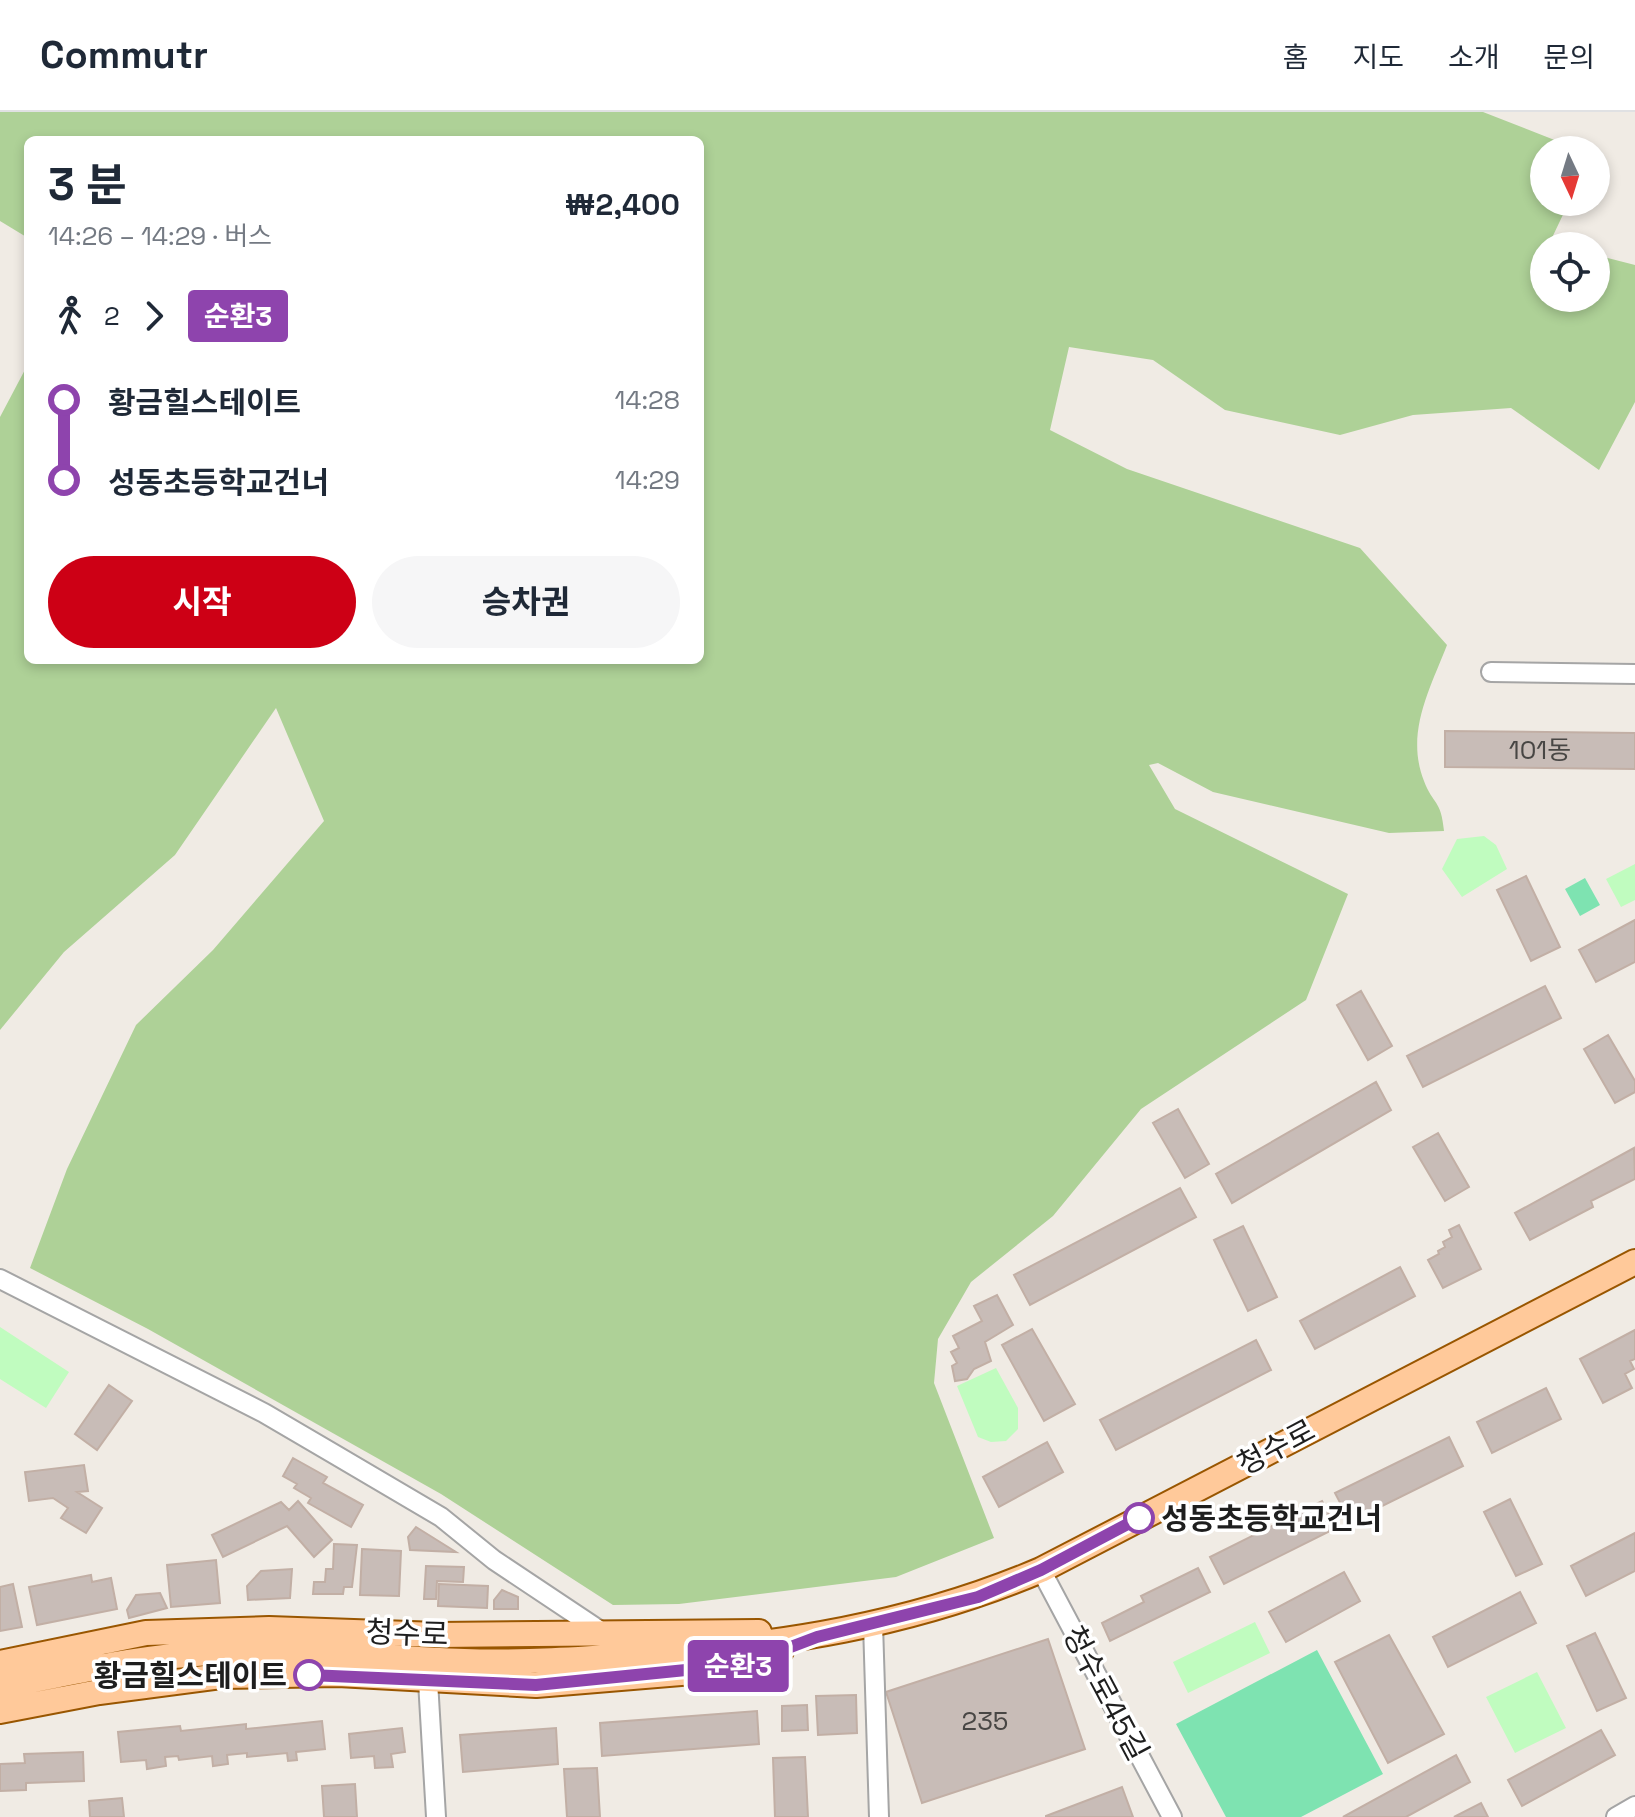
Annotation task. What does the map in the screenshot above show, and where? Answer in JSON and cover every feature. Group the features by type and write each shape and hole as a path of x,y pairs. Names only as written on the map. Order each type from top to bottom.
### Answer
{"main road":[{"name":"청수로","path":"0,1687 186,1654 303,1651 466,1661 699,1651 817,1637 978,1597 1041,1570 1635,1262"},
{"name":"청수로","path":"0,1663 146,1633 269,1629 438,1635 742,1630 817,1637"},
{"name":"청수로","path":"0,1711 99,1692 221,1676 338,1674 536,1685 705,1671 746,1664 817,1637"}],"street":[{"path":"1491,672 1635,674"},
{"path":"0,1279 299,1433 441,1517 494,1560 605,1634"},
{"name":"청수로45길","path":"1041,1570 1172,1817"},
{"path":"873,1624 879,1817"},
{"name":"청수로","path":"428,1681 436,1817"},
{"path":"1616,1817 1635,1806"}],"green space":[{"path":"0,112 1483,112 1544,136 1530,136 1530,216 1562,216 1555,232 1530,232 1530,312 1610,312 1610,259 1635,265 1635,402 1599,470 1511,408 1413,415 1340,435 1225,410 1153,360 1069,347 1050,430 1127,469 1360,548 1447,645 1427,695 1418,728 1417,746 1424,781 1439,807 1444,831 1389,833 1213,792 1158,763 1149,765 1175,809 1348,894 1306,1000 1141,1109 1053,1216 971,1282 938,1339 934,1383 994,1538 896,1577 679,1604 613,1605 441,1494 148,1329 30,1268 67,1169 136,1025 213,950 324,821 276,708 175,855 64,952 0,1030 0,417 24,372 24,664 704,664 704,136 24,136 24,236 0,221"},
{"path":"1484,836 1496,845 1507,869 1462,897 1442,869 1457,839"},
{"path":"1635,864 1635,900 1621,907 1606,879"},
{"path":"1585,878 1600,905 1580,916 1565,889"},
{"path":"0,1327 69,1372 46,1408 0,1379"},
{"path":"996,1368 1018,1408 1018,1429 1006,1441 991,1442 978,1437 957,1386"},
{"path":"1255,1622 1270,1653 1188,1693 1173,1662"},
{"path":"1317,1650 1383,1774 1301,1817 1226,1817 1176,1724"},
{"path":"1537,1672 1566,1728 1515,1753 1486,1697"}],"building":[{"path":"1445,731 1635,733 1635,769 1445,767"},
{"path":"1526,876 1560,947 1531,961 1497,890"},
{"path":"1635,920 1635,962 1596,982 1579,950"},
{"path":"1545,986 1561,1018 1423,1087 1407,1056"},
{"path":"1361,991 1392,1046 1368,1060 1337,1005"},
{"path":"1608,1035 1635,1081 1635,1092 1615,1103 1584,1049"},
{"path":"1376,1082 1391,1110 1232,1203 1216,1174"},
{"path":"1178,1109 1209,1164 1185,1178 1153,1123"},
{"path":"1438,1133 1469,1187 1445,1201 1413,1147"},
{"path":"1634,1148 1635,1179 1591,1201 1593,1207 1530,1240 1515,1213"},
{"path":"1180,1188 1196,1217 1030,1305 1014,1275"},
{"path":"1459,1225 1481,1269 1443,1288 1428,1260 1439,1254 1438,1251 1445,1247 1443,1242 1452,1237 1449,1230"},
{"path":"1243,1226 1277,1297 1248,1311 1214,1240"},
{"path":"1400,1267 1415,1296 1315,1349 1300,1321"},
{"path":"997,1295 1013,1325 985,1342 991,1361 974,1369 967,1379 955,1381 952,1366 957,1363 951,1352 959,1348 953,1336 982,1321 974,1306"},
{"path":"1032,1329 1075,1404 1044,1421 1002,1345"},
{"path":"1635,1330 1635,1359 1630,1361 1634,1369 1625,1374 1632,1388 1603,1403 1580,1359"},
{"path":"1256,1340 1271,1370 1116,1450 1100,1420"},
{"path":"109,1385 132,1401 97,1450 75,1434"},
{"path":"1546,1388 1561,1419 1492,1453 1477,1422"},
{"path":"1449,1437 1463,1466 1350,1522 1335,1493"},
{"path":"1047,1442 1063,1472 999,1507 983,1477"},
{"path":"293,1458 327,1477 323,1483 363,1505 351,1527 308,1503 311,1498 294,1488 297,1484 283,1476"},
{"path":"84,1465 88,1491 77,1492 102,1508 86,1533 61,1518 68,1508 53,1498 29,1501 25,1472"},
{"path":"1510,1499 1542,1564 1516,1576 1484,1512"},
{"path":"298,1501 332,1540 314,1557 287,1526 223,1557 212,1535 281,1502 289,1510"},
{"path":"1322,1501 1336,1528 1224,1584 1210,1557"},
{"path":"416,1527 456,1552 410,1550 408,1537"},
{"path":"1635,1533 1635,1571 1586,1596 1571,1566"},
{"path":"334,1544 357,1545 352,1587 344,1587 343,1594 313,1594 314,1582 325,1582 326,1569 333,1569"},
{"path":"362,1549 401,1551 399,1596 360,1595"},
{"path":"216,1560 220,1603 171,1607 167,1565"},
{"path":"426,1566 464,1567 463,1582 437,1581 436,1599 424,1599"},
{"path":"1198,1568 1210,1592 1110,1641 1102,1623 1144,1602 1141,1596"},
{"path":"292,1569 290,1598 248,1600 247,1586 261,1571"},
{"path":"1344,1572 1360,1601 1286,1642 1269,1612"},
{"path":"91,1575 92,1582 111,1578 117,1609 37,1625 29,1587"},
{"path":"13,1584 22,1627 0,1631 0,1587"},
{"path":"439,1584 488,1586 487,1608 438,1606"},
{"path":"502,1590 518,1597 518,1609 494,1609 494,1600"},
{"path":"1520,1592 1536,1623 1448,1667 1433,1637"},
{"path":"160,1593 167,1608 129,1618 127,1610 136,1595"},
{"path":"1595,1633 1626,1698 1597,1711 1567,1646"},
{"path":"1389,1635 1444,1734 1388,1763 1335,1662"},
{"path":"1048,1639 1085,1749 922,1803 886,1692"},
{"path":"856,1695 857,1733 818,1735 816,1696"},
{"path":"807,1705 808,1730 782,1731 782,1706"},
{"path":"757,1711 759,1744 602,1756 600,1723"},
{"path":"322,1721 325,1749 296,1752 297,1760 288,1761 287,1753 247,1757 247,1753 227,1755 228,1764 213,1766 212,1756 179,1760 178,1756 165,1757 166,1766 147,1769 146,1760 121,1762 118,1732 180,1726 181,1731 246,1724 246,1729"},
{"path":"402,1728 405,1752 391,1754 393,1767 375,1768 374,1756 351,1758 349,1734"},
{"path":"556,1728 558,1764 463,1772 460,1735"},
{"path":"1601,1730 1615,1755 1522,1806 1508,1780"},
{"path":"83,1752 84,1781 26,1783 26,1790 0,1791 0,1764 25,1763 24,1754"},
{"path":"1456,1755 1470,1782 1406,1817 1343,1817"},
{"path":"805,1757 808,1817 775,1817 773,1758"},
{"path":"597,1768 600,1817 567,1817 564,1769"},
{"path":"355,1784 357,1817 324,1817 322,1786"},
{"path":"1122,1787 1133,1817 1046,1817 1046,1816"},
{"path":"122,1798 124,1817 90,1817 89,1801"},
{"path":"1481,1803 1488,1817 1454,1817"}],"bus line":[{"name":"순환3","path":"309,1675 536,1685 705,1671 746,1664 817,1637 978,1597 1041,1570 1139,1518"}],"place":[{"name":"성동초등학교건너","path":"1139,1518"},
{"name":"황금힐스테이트","path":"309,1675"}]}
